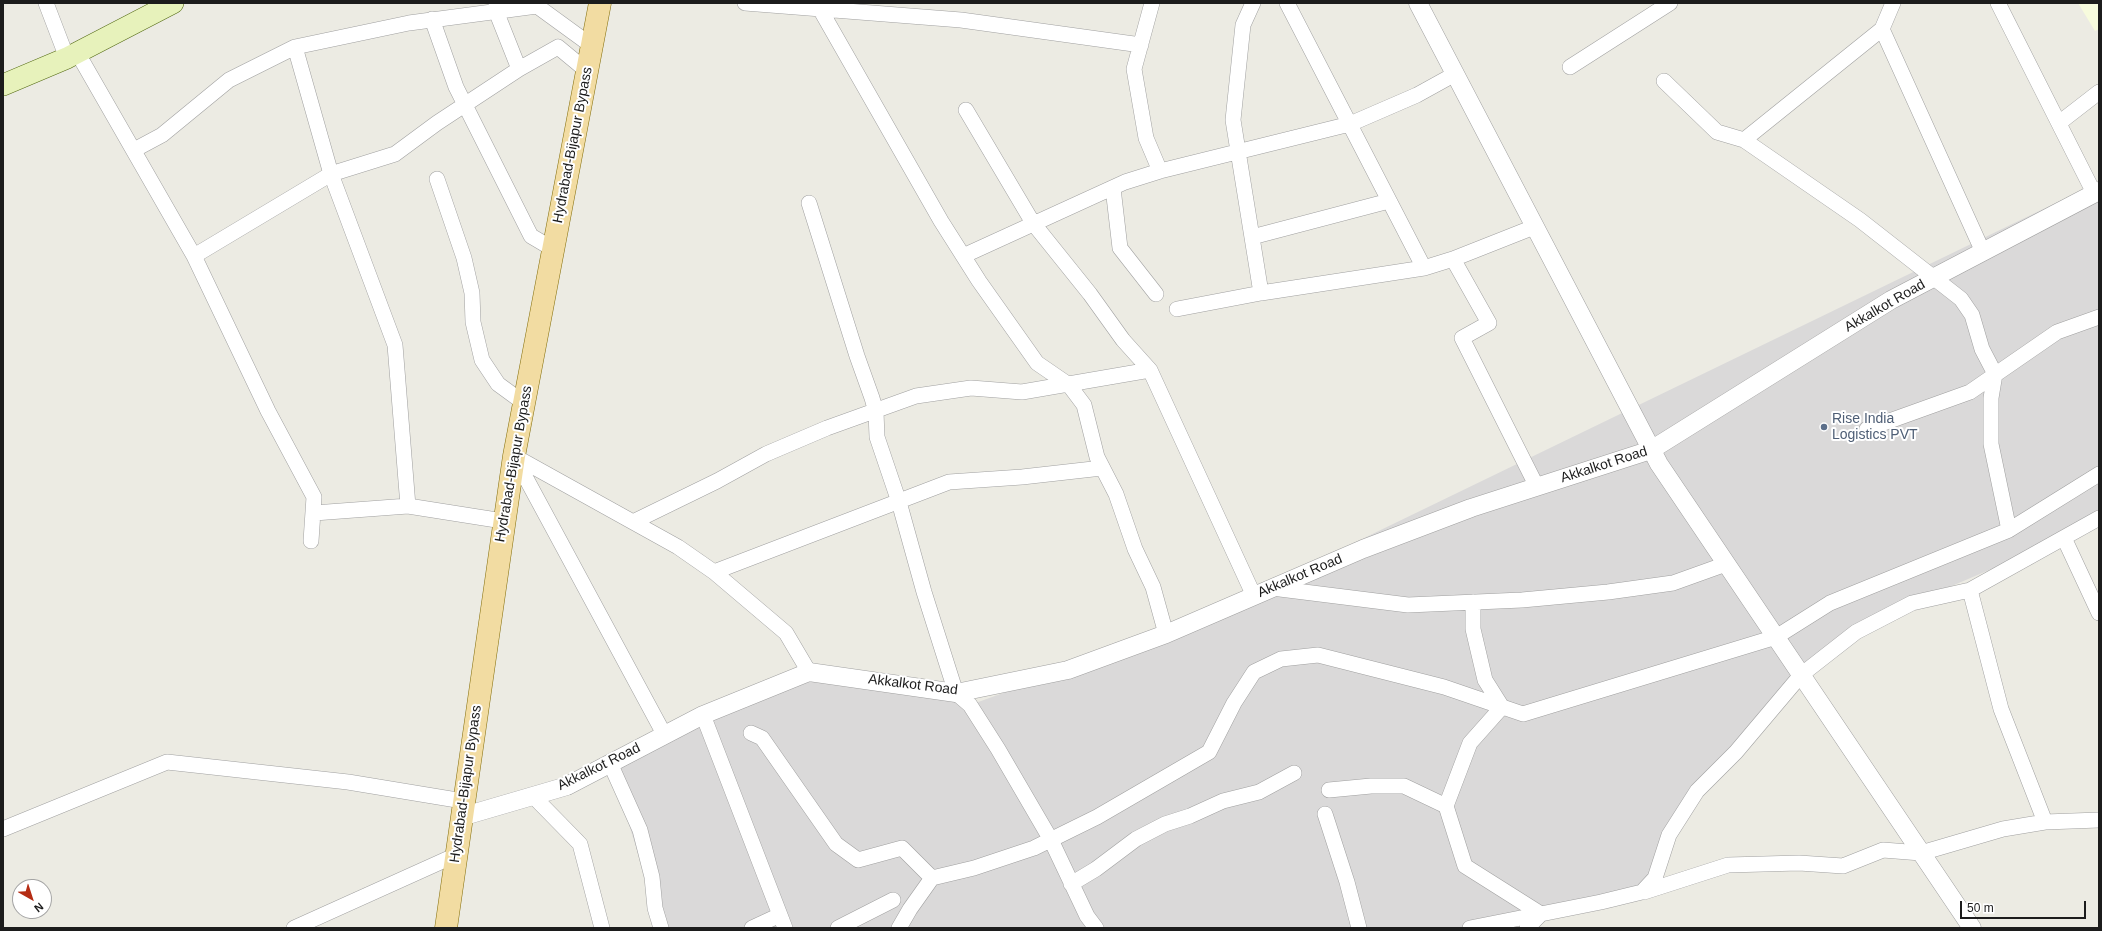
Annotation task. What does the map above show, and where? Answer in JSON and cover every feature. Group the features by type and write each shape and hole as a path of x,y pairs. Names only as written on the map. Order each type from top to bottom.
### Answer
{"main road":[{"path":"3,85 72,55 173,3"},
{"name":"Hydrabad-Bijapur Bypass","path":"446,928 503,521 600,3"}],"street":[{"path":"46,3 72,55 134,150 194,256 268,411 314,497 311,541"},
{"path":"744,3 820,9 896,9 961,20 1141,45"},
{"path":"1152,3 1134,69 1146,138 1160,171"},
{"path":"1253,3 1243,25 1233,120 1261,293"},
{"path":"1287,3 1424,268"},
{"path":"1418,3 1658,464 1972,928"},
{"path":"1570,67 1670,3"},
{"path":"1744,140 1882,29 1893,3"},
{"path":"1998,3 2059,123 2097,192"},
{"path":"134,150 162,135 229,80 295,47 496,7 537,6 592,46"},
{"path":"496,7 519,69"},
{"path":"820,9 941,221 963,256 1037,363 1069,385 1084,405 1097,457 1116,494 1134,549 1153,587 1166,634"},
{"path":"432,19 456,87 531,236 553,249"},
{"path":"1882,29 1983,252"},
{"path":"295,47 331,174 395,345 408,506"},
{"path":"194,256 331,174 395,154 465,104 519,69 558,47 587,72"},
{"path":"963,256 1125,182 1160,171 1350,124 1417,96 1455,74"},
{"path":"1664,81 1718,132 1744,140 1860,220 1960,299 1972,315 1982,349 1995,374 1991,398 1992,444 2009,530"},
{"path":"2059,123 2099,92"},
{"path":"966,110 1033,223 1090,294 1123,340 1150,370 1254,596"},
{"path":"437,178 464,258 472,293 473,322 482,360 498,384 524,403"},
{"path":"1113,188 1120,248 1156,294"},
{"name":"Akkalkot Road","path":"462,809 533,796 567,786 664,734 703,715 809,672 956,693 1068,670 1166,634 1363,549 1471,508 1651,450 1891,300 2097,192"},
{"path":"1252,237 1389,201"},
{"path":"810,203 857,356 876,412 877,437 899,502 924,592 956,693 970,705 1051,840 1070,884 1087,916 1096,928"},
{"path":"1177,309 1261,293 1424,268 1453,259 1534,227"},
{"path":"1453,259 1489,323 1462,338 1537,487"},
{"path":"1867,429 1970,392 2057,332 2099,317"},
{"path":"633,522 717,481 766,454 827,428 876,412 916,396 971,388 1022,392 1150,370"},
{"path":"514,456 678,547 714,572 786,634 809,672"},
{"path":"514,456 664,734"},
{"path":"714,572 949,482 1022,478 1102,468"},
{"path":"899,928 910,909 932,878 974,868 1034,848 1097,817 1209,752 1234,704 1254,672 1281,659 1318,655 1444,687 1523,714 1776,637 1830,603 2009,530 2099,474"},
{"path":"314,513 408,506 503,521"},
{"path":"1642,892 1655,878 1669,835 1697,792 1736,752 1801,675 1856,632 1912,603 1970,590 2099,518"},
{"path":"2064,538 2099,613"},
{"path":"1272,588 1408,605 1522,600 1608,592 1673,583 1726,564"},
{"path":"1970,590 2001,709 2045,822"},
{"path":"1472,602 1473,629 1485,680 1502,707"},
{"path":"1502,707 1470,742 1446,806 1465,866 1540,914"},
{"path":"703,715 783,922 752,928"},
{"path":"750,733 762,738 836,844 858,860 902,848 932,878"},
{"path":"3,829 167,762 348,782 462,809"},
{"path":"610,763 640,830 652,877 655,908 661,928"},
{"path":"1070,884 1096,869 1136,840 1165,824 1190,816 1223,801 1259,792 1294,772"},
{"path":"1329,790 1371,786 1404,786 1446,806"},
{"path":"533,796 580,844 602,928"},
{"path":"1325,814 1347,882 1359,928"},
{"path":"1470,928 1602,902 1642,892 1728,865 1799,863 1842,866 1883,850 1921,853 2002,828 2045,822 2099,820"},
{"path":"294,928 456,856"},
{"path":"838,928 893,900"},
{"path":"1527,928 1540,914"}],"shaded area":[{"path":"2078,3 2099,3 2099,29 2095,31"},
{"path":"2099,182 2099,518 2064,538 1912,603 1801,675 1697,791 1642,892 1501,928 661,928 610,763 809,672 970,705 1166,634"}],"place":[{"name":"Rise India Logistics PVT","path":"1824,427"}]}
